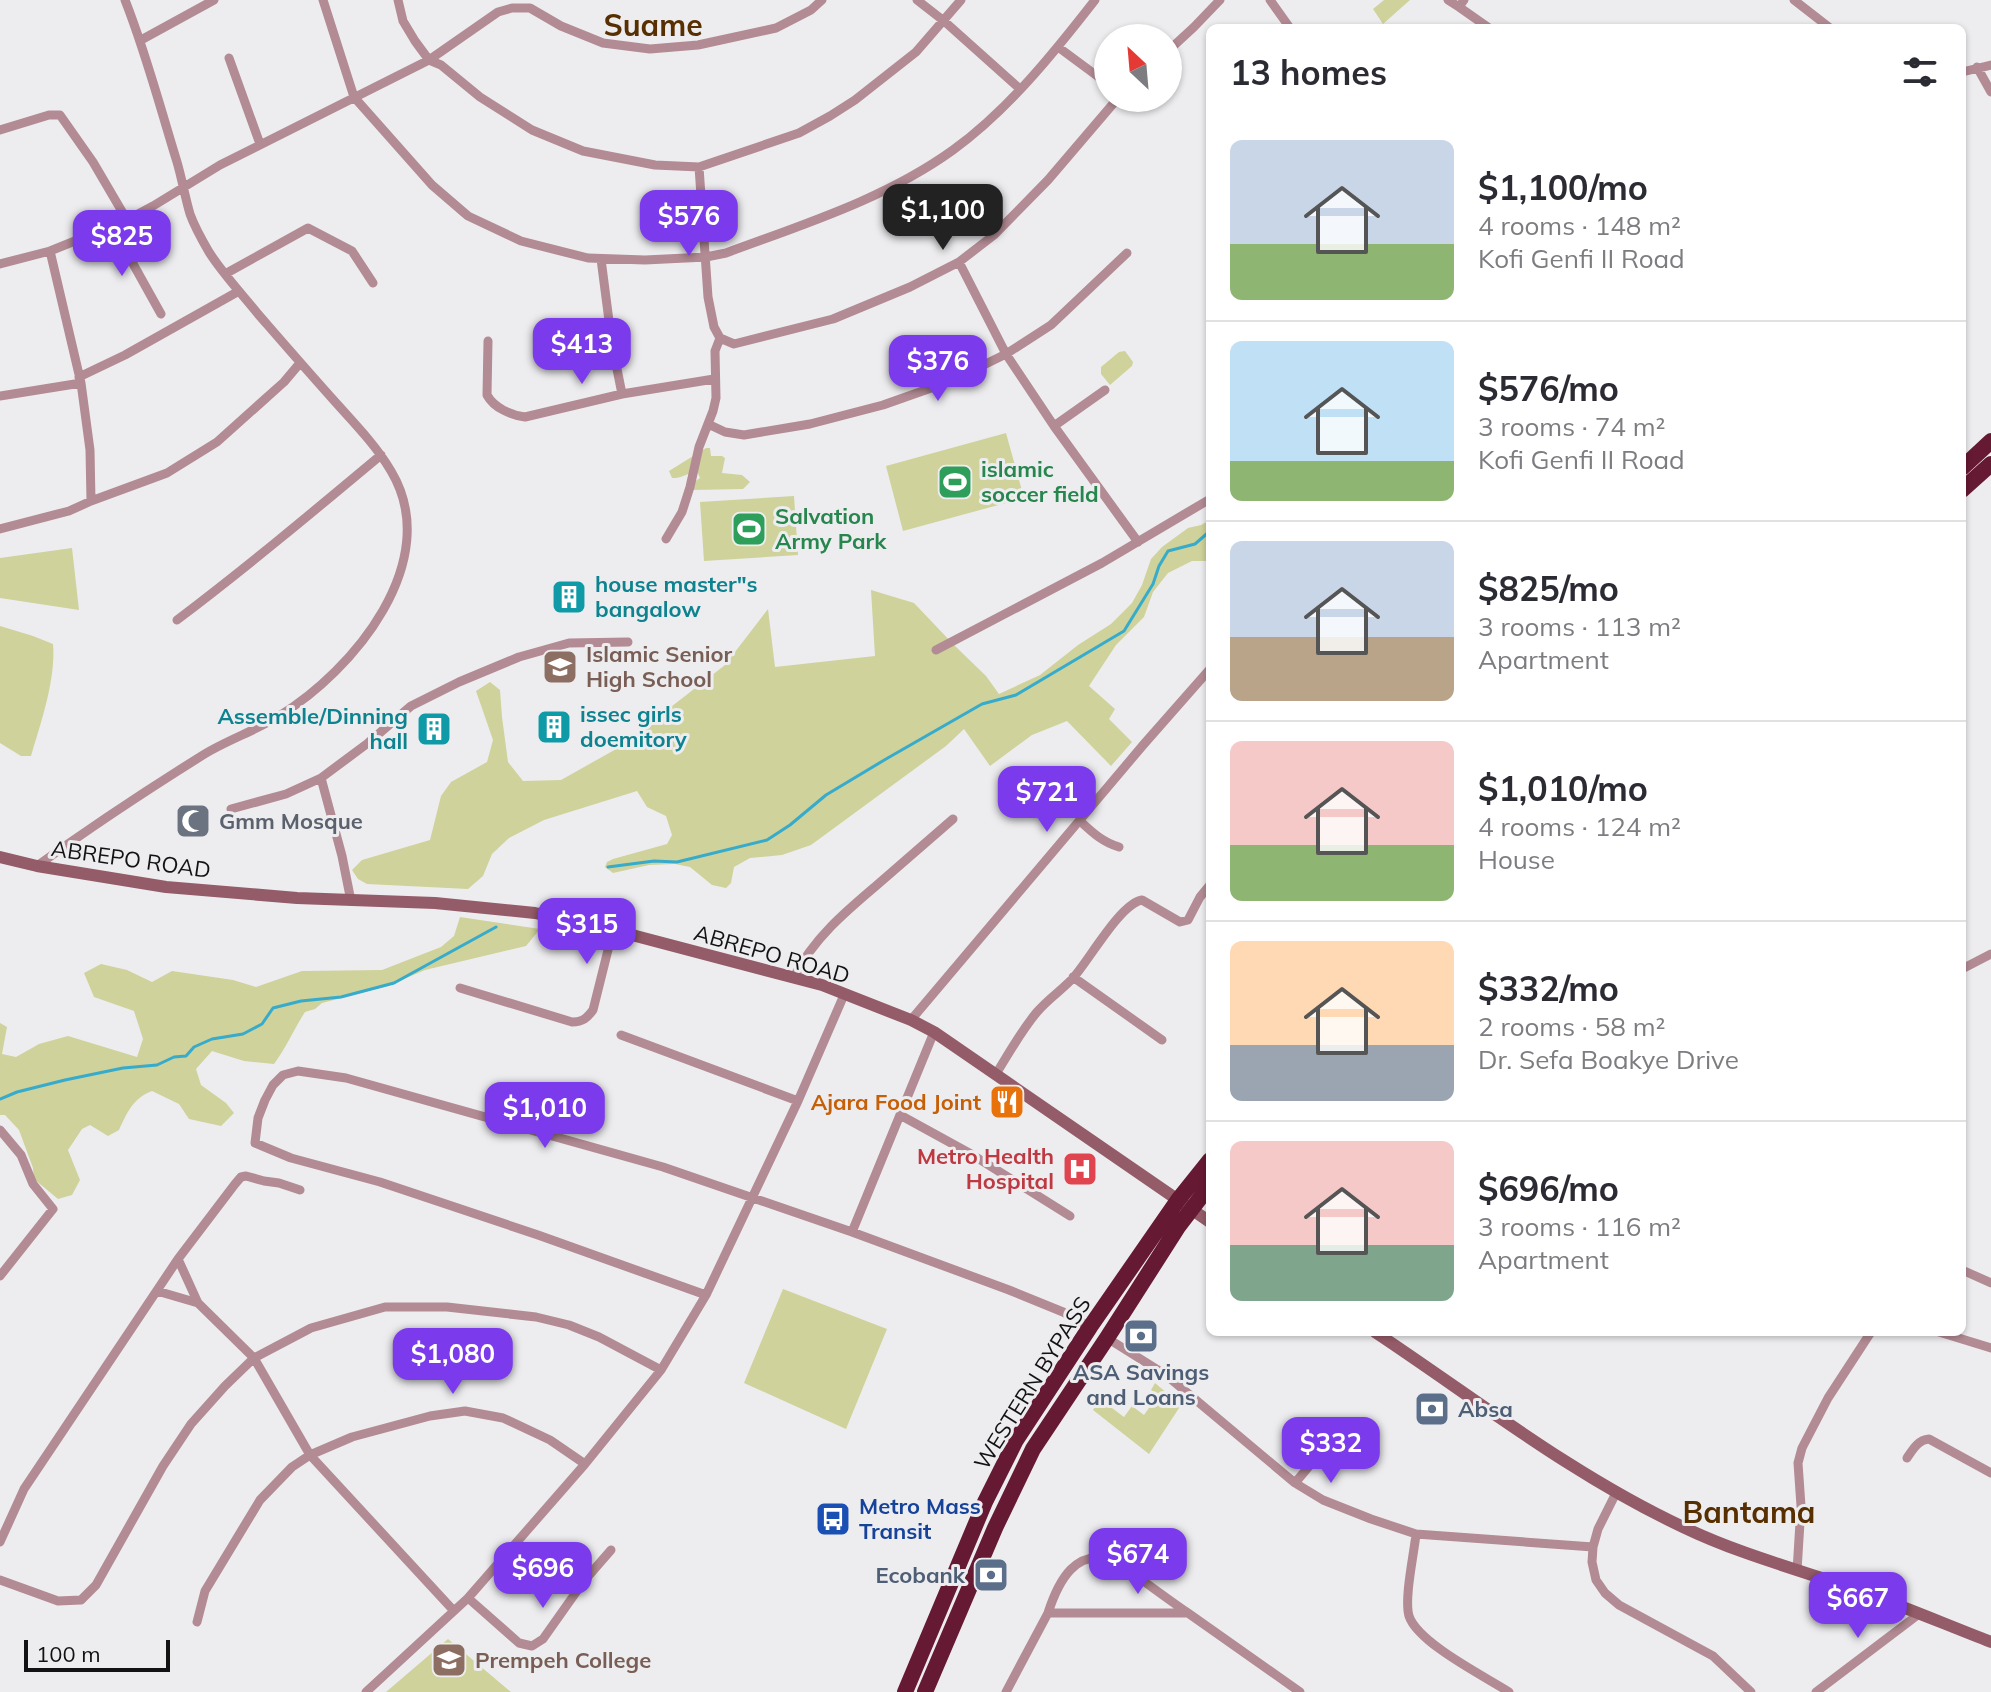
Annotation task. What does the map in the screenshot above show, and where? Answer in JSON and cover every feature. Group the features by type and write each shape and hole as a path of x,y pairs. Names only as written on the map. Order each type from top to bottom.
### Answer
{"highway":[{"path":"1966,459 1991,441"},
{"path":"1966,486 1991,464"},
{"name":"WESTERN BYPASS","path":"925,1692 1011,1491 1033,1449 1107,1338 1206,1167"},
{"name":"WESTERN BYPASS","path":"905,1692 993,1486 1016,1440 1090,1327 1184,1205 1206,1188"},
{"path":"993,1486 1011,1491"}],"main road":[{"name":"ABREPO ROAD","path":"0,857 166,887 351,901 482,906 535,913 613,930 822,985 934,1032 1206,1219"},
{"path":"1381,1336 1616,1493 1695,1533 1870,1594 1991,1642"}],"street":[{"path":"37,866 98,822 207,752 279,716 331,678 375,622 390,597 406,552 406,513 401,490 381,455 225,274 197,231 141,40 125,0"},
{"path":"141,40 214,0"},
{"path":"323,0 354,97 432,185 468,216 521,241 588,258 645,260 726,253 844,209 909,178 953,149 991,118 1058,47 1095,0"},
{"path":"398,0 403,21 429,60 441,65 480,97 532,130 583,151 655,165 699,167 799,133 830,116 916,52 961,0"},
{"path":"0,264 50,251 127,220 220,165 429,60 498,12 530,8 561,26 603,43 650,49 698,45 776,28 811,10 822,0"},
{"path":"917,0 1020,89"},
{"path":"1182,38 1220,0"},
{"path":"1270,0 1287,24"},
{"path":"1448,0 1461,3 1485,24"},
{"path":"1794,0 1825,24"},
{"path":"1058,47 1094,74"},
{"path":"229,58 260,144"},
{"path":"1966,71 1991,65"},
{"path":"1977,67 1991,92"},
{"path":"699,167 708,297 714,327 720,338 734,344 833,319 910,287 959,262 994,235 1038,191 1106,112"},
{"path":"0,130 49,115 60,115 93,162 127,220"},
{"path":"112,226 161,314"},
{"path":"225,274 308,228 352,251 373,283"},
{"path":"50,251 80,380 90,450 91,501"},
{"path":"708,424 725,432 744,435 810,424 883,405 938,386 1006,354 1051,325 1127,253"},
{"path":"601,259 622,394"},
{"path":"959,262 1006,354 1138,542"},
{"path":"0,396 80,380 239,291"},
{"path":"666,539 682,512 716,398 715,351 720,338"},
{"path":"488,341 487,395 491,403 525,417 622,394 714,379"},
{"path":"0,529 69,511 167,473 217,442 284,382 300,363"},
{"path":"1054,426 1105,390"},
{"path":"177,620 323,505 381,455"},
{"path":"936,650 1102,563 1206,501"},
{"path":"231,809 286,794 321,778 411,706 459,682 519,657 569,643 628,642"},
{"path":"911,1020 1206,674"},
{"path":"321,778 351,901"},
{"path":"794,977 816,942 837,919 953,819"},
{"path":"1080,821 1096,836 1119,847"},
{"path":"996,1074 1038,1010 1073,977 1133,902 1142,900 1180,922 1188,920 1206,890"},
{"path":"460,988 580,1022 593,1010 613,930"},
{"path":"1966,967 1991,954"},
{"path":"1073,977 1162,1040"},
{"path":"366,1692 468,1598 585,1464 661,1370 706,1295 798,1101 844,995"},
{"path":"852,1232 934,1032"},
{"path":"621,1035 798,1101"},
{"path":"706,1295 380,1182 291,1158 255,1143 258,1118 265,1100 283,1075 298,1071 346,1078 648,1162 1009,1290 1063,1312 1090,1327"},
{"path":"900,1115 971,1154 1070,1216"},
{"path":"0,1130 21,1155 33,1184 53,1209 0,1276"},
{"path":"0,1542 24,1489 178,1259 241,1177 300,1190"},
{"path":"178,1259 198,1303 254,1358 310,1455 454,1611"},
{"path":"1966,1272 1991,1283"},
{"path":"157,1291 198,1303"},
{"path":"0,1580 58,1601 81,1600 96,1585 163,1466 191,1424 254,1358 311,1328 385,1307 447,1307 536,1317 599,1337 661,1370"},
{"path":"1797,1571 1801,1506 1798,1463 1802,1448 1828,1398 1868,1336"},
{"path":"1952,1336 1991,1348"},
{"path":"1107,1338 1166,1375 1295,1483 1323,1500 1416,1534 1593,1547"},
{"path":"197,1622 205,1591 260,1500 292,1467 310,1455 352,1437 430,1416 465,1411 503,1418 550,1440 585,1464"},
{"path":"1295,1483 1345,1423"},
{"path":"1907,1458 1913,1447 1929,1439 1991,1473"},
{"path":"1616,1493 1598,1529 1593,1547 1596,1580 1619,1605 1713,1656 1751,1692"},
{"path":"1416,1534 1408,1597 1409,1615 1419,1632 1509,1692"},
{"path":"468,1598 519,1643 532,1646 543,1639 584,1581 611,1550"},
{"path":"1006,1692 1067,1573 1078,1563 1091,1558 1104,1558 1119,1563 1300,1692"},
{"path":"1048,1613 1188,1613"},
{"path":"1816,1692 1919,1614"}],"green space":[{"path":"1384,0 1410,0 1383,24 1373,9"},
{"path":"1125,351 1133,362 1132,366 1110,385 1101,374 1101,367 1119,352"},
{"name":"islamic soccer field","path":"1006,433 1024,498 903,531 886,466"},
{"path":"710,448 711,456 725,458 722,473 742,475 750,482 743,489 692,490 694,482 700,478 697,471 672,478 669,471"},
{"name":"Salvation Army Park","path":"794,496 798,555 704,561 700,502"},
{"path":"1206,522 1206,561 1192,561 1168,573 1153,592 1144,617 1116,645 1089,686 1115,709 1109,719 1132,742 1111,766 1067,721 1032,735 990,766 964,729 946,746 811,845 782,855 750,858 734,867 731,883 726,888 712,885 690,867 675,864 649,865 613,873 605,867 613,859 667,844 672,835 666,816 647,807 637,791 544,820 509,838 492,854 483,876 468,889 367,884 358,879 352,870 362,860 430,840 441,796 451,782 487,762 493,740 476,691 490,682 500,690 508,762 523,781 561,780 618,748 725,665 768,609 775,667 875,656 871,590 914,603 986,676 999,694 1040,675 1111,624 1132,603 1151,559 1188,528"},
{"path":"72,548 79,610 0,598 0,558"},
{"path":"0,626 53,644 50,686 31,756 21,756 0,743"},
{"path":"460,917 540,929 526,946 425,970 388,986 322,1003 305,1012 274,1064 244,1061 212,1051 196,1069 201,1085 226,1103 234,1113 221,1126 189,1119 179,1104 152,1091 145,1094 131,1107 119,1130 108,1136 90,1125 82,1129 68,1150 80,1180 72,1195 58,1199 34,1179 19,1130 5,1115 0,1115 0,1023 7,1027 2,1054 16,1057 39,1044 68,1036 137,1057 143,1039 134,1011 94,997 84,973 101,964 127,970 152,982 172,971 233,980 256,987 302,971 382,970 441,947 454,936"},
{"path":"783,1289 887,1329 846,1429 744,1383"},
{"path":"1155,1383 1181,1405 1149,1454 1093,1410 1100,1399 1124,1417 1132,1406 1144,1415 1158,1395 1151,1390"},
{"name":"Prempeh College","path":"448,1639 511,1692 386,1692"}],"waterway":[{"path":"608,867 654,861 677,862 767,840 826,795 886,759 982,704 1016,695 1124,631 1153,584 1168,551 1195,544 1206,534"},
{"path":"0,1099 65,1080 123,1068 157,1065 174,1057 186,1056 194,1047 212,1039 243,1034 262,1024 273,1008 301,1001 341,997 394,983 496,927"}],"place":[{"name":"islamic soccer field","path":"955,482"},
{"name":"Salvation Army Park","path":"749,529"},
{"name":"house master\"s bangalow","path":"569,597"},
{"name":"Islamic Senior High School","path":"560,667"},
{"name":"issec girls doemitory","path":"554,727"},
{"name":"Assemble/Dinning hall","path":"434,729"},
{"name":"Gmm Mosque","path":"193,821"},
{"name":"Ajara Food Joint","path":"1007,1102"},
{"name":"Metro Health Hospital","path":"1080,1169"},
{"name":"ASA Savings and Loans","path":"1141,1336"},
{"name":"Absa","path":"1432,1409"},
{"name":"Metro Mass Transit","path":"833,1519"},
{"name":"Ecobank","path":"991,1575"},
{"name":"Prempeh College","path":"449,1660"}],"district":[{"name":"Suame","path":"653,26"},
{"name":"Bantama","path":"1749,1513"}]}
